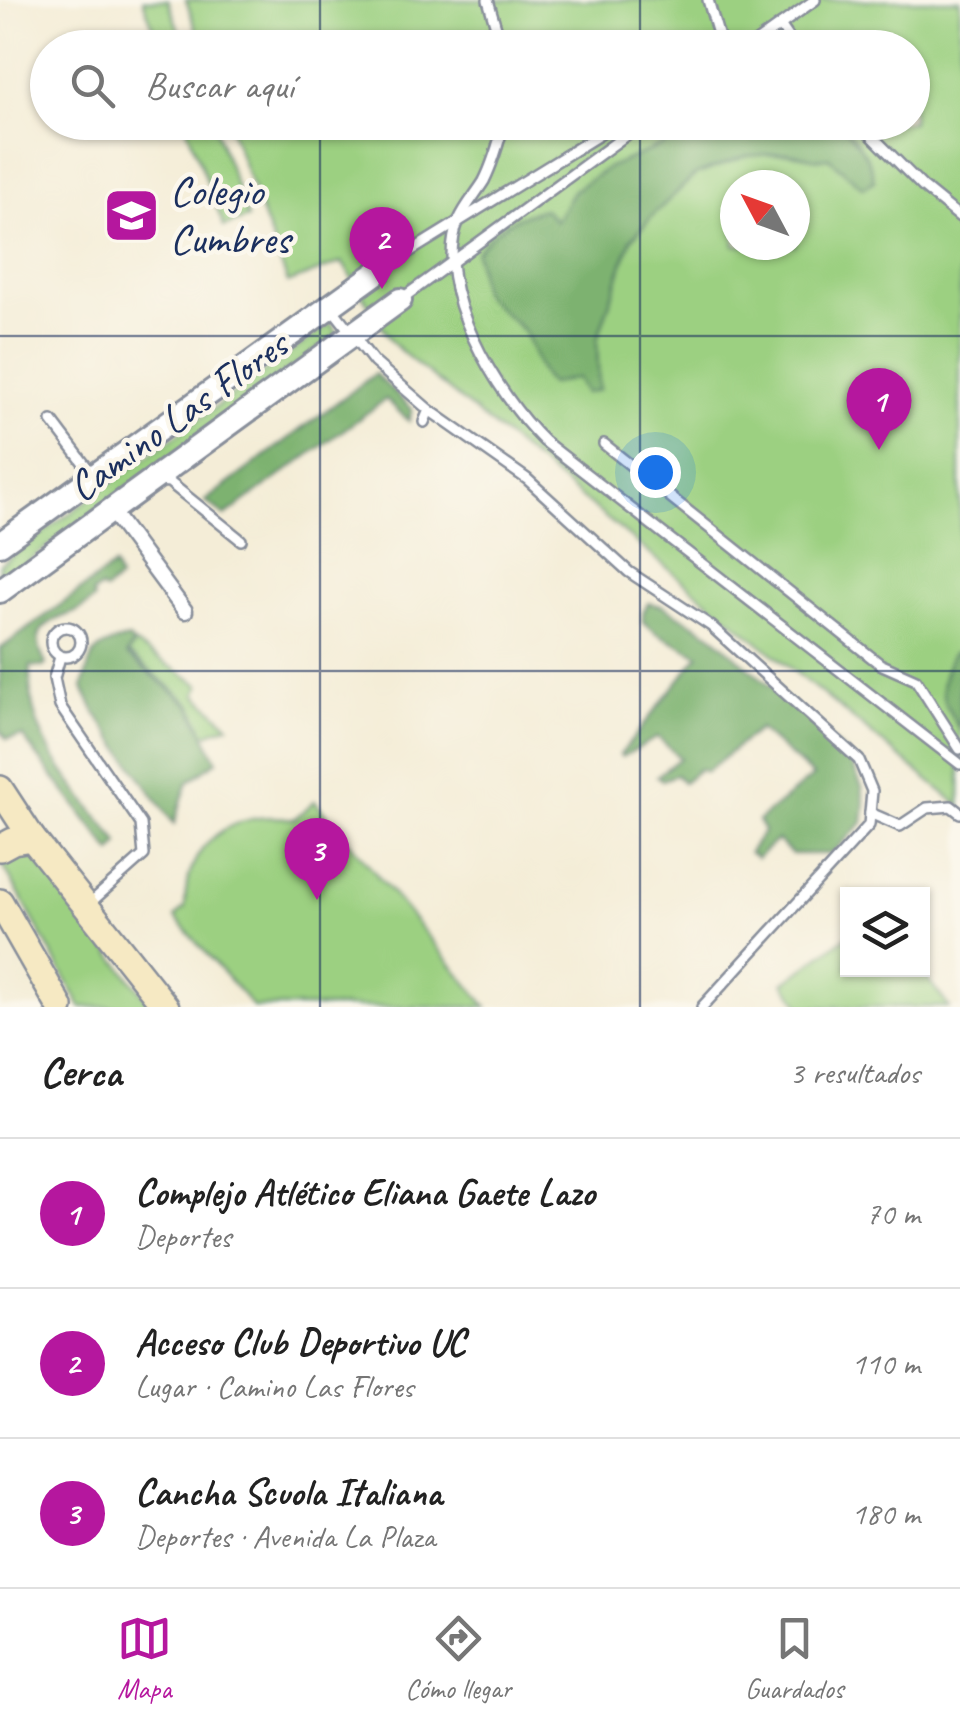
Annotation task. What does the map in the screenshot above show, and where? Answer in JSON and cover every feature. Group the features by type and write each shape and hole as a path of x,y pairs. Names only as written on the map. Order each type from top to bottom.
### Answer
{"main road":[{"path":"0,789 32,838 166,1007"},
{"path":"0,848 32,838"},
{"path":"0,902 60,1007"}],"street":[{"name":"Camino Las Flores","path":"0,544 383,268"},
{"name":"Camino Las Flores","path":"0,591 400,300"},
{"path":"286,338 308,367"},
{"path":"112,512 185,611"}],"lane":[{"path":"488,0 497,30"},
{"path":"708,0 717,30"},
{"path":"771,30 811,1"},
{"path":"780,24 784,30"},
{"path":"498,140 484,180 458,222 451,262 470,331 488,370 512,406 544,441 960,764"},
{"path":"383,268 592,140"},
{"path":"400,300 619,140"},
{"path":"876,140 960,217"},
{"path":"331,307 374,362 428,410 527,479 629,572 711,626 858,760 872,791 869,824 702,1007"},
{"path":"424,422 428,410"},
{"path":"52,421 93,476"},
{"path":"604,444 880,664 916,680 960,749"},
{"path":"155,481 168,482 241,540"},
{"path":"60,657 54,678 60,706 141,824 144,855 86,907"},
{"path":"870,813 900,826 927,808 952,806 960,813"}],"green space":[{"path":"143,0 168,0 179,30 154,30"},
{"path":"186,0 960,0 960,806 402,352 391,341 342,262 288,283 234,140 930,140 930,30 196,30"},
{"path":"191,140 219,140 248,218 224,227"},
{"path":"671,140 855,140 874,181 863,188 829,158 787,153 746,156 695,175 631,240 597,340 599,390 585,393 577,378 550,384 524,331 482,294 476,252 498,230 525,215 545,209 556,221 573,191 609,167"},
{"path":"331,323 338,334 0,582 0,564"},
{"path":"375,374 412,409 409,421 386,399 225,516 205,501"},
{"path":"114,566 119,579 105,591 100,588 93,593 94,600 81,609 54,620 42,630 39,643 46,664 31,666 35,716 44,739 71,782 119,843 112,853 22,736 7,739 0,730 0,649"},
{"path":"648,603 663,606 711,634 848,755 862,787 863,823 831,854 792,854 777,840 757,858 749,852 764,831 758,821 813,776 759,729 706,772 699,769 683,782 676,775 662,780 657,776 680,758 658,737 620,755 699,655 655,632 643,621"},
{"path":"129,639 133,643 127,655 190,705 217,761 188,782 174,824 96,714 83,688 95,653"},
{"path":"135,644 200,685 196,694 229,725 205,735 191,704 128,653"},
{"path":"960,652 960,730 948,709 942,684 953,653"},
{"path":"315,801 487,1007 253,1007 175,917 185,908 193,865 216,835 251,819 294,819"},
{"path":"27,847 153,1007 81,1007 3,865"},
{"path":"840,941 840,977 926,977 949,1007 802,1007 784,983"}],"place":[{"name":"Colegio Cumbres","path":"131,215"},
{"name":"Acceso Club Deportivo UC","path":"382,289"},
{"name":"Complejo Atlético Eliana Gaete Lazo","path":"879,450"},
{"name":"Cancha Scuola Italiana","path":"317,900"}]}
